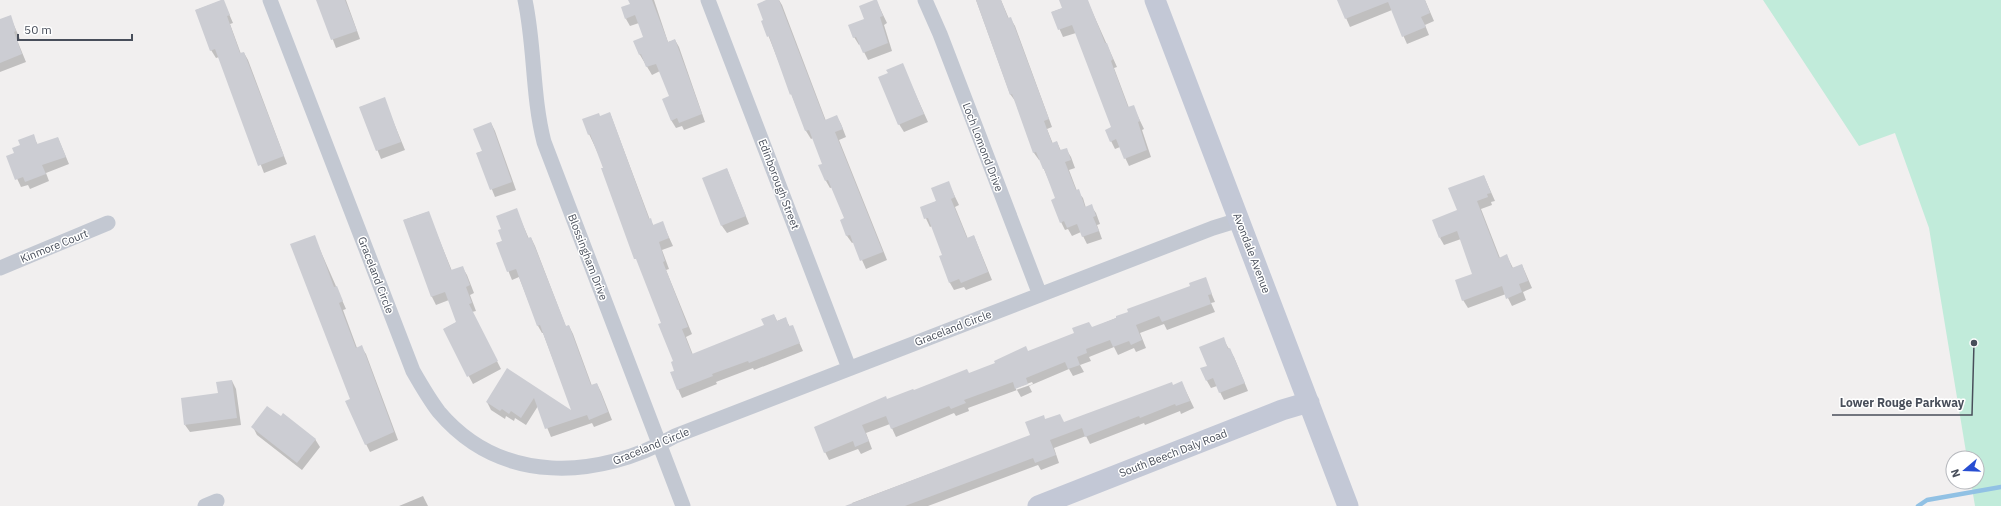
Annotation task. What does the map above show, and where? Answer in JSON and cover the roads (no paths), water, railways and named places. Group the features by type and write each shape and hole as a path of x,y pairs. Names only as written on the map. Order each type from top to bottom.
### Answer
{"street":[{"name":"Graceland Circle","path":"270,0 413,371 426,395 456,428 486,448 520,463 555,469 588,467 615,461 660,445 675,436 849,368 1213,228 1240,220"},
{"name":"Blossingham Drive","path":"525,0 534,53 536,104 544,142 683,506"},
{"name":"Edinborough Street","path":"708,0 849,368"},
{"name":"Loch Lomond Drive","path":"925,0 940,34 1040,295"},
{"name":"Avondale Avenue","path":"1155,0 1348,506"},
{"name":"Kinmore Court","path":"0,268 108,223"},
{"name":"South Beech Daly Road","path":"1038,506 1282,410 1309,402"}],"waterway":[{"path":"1918,506 1927,500 2001,487"}],"place":[{"name":"Lower Rouge Parkway","path":"1974,343"}]}
